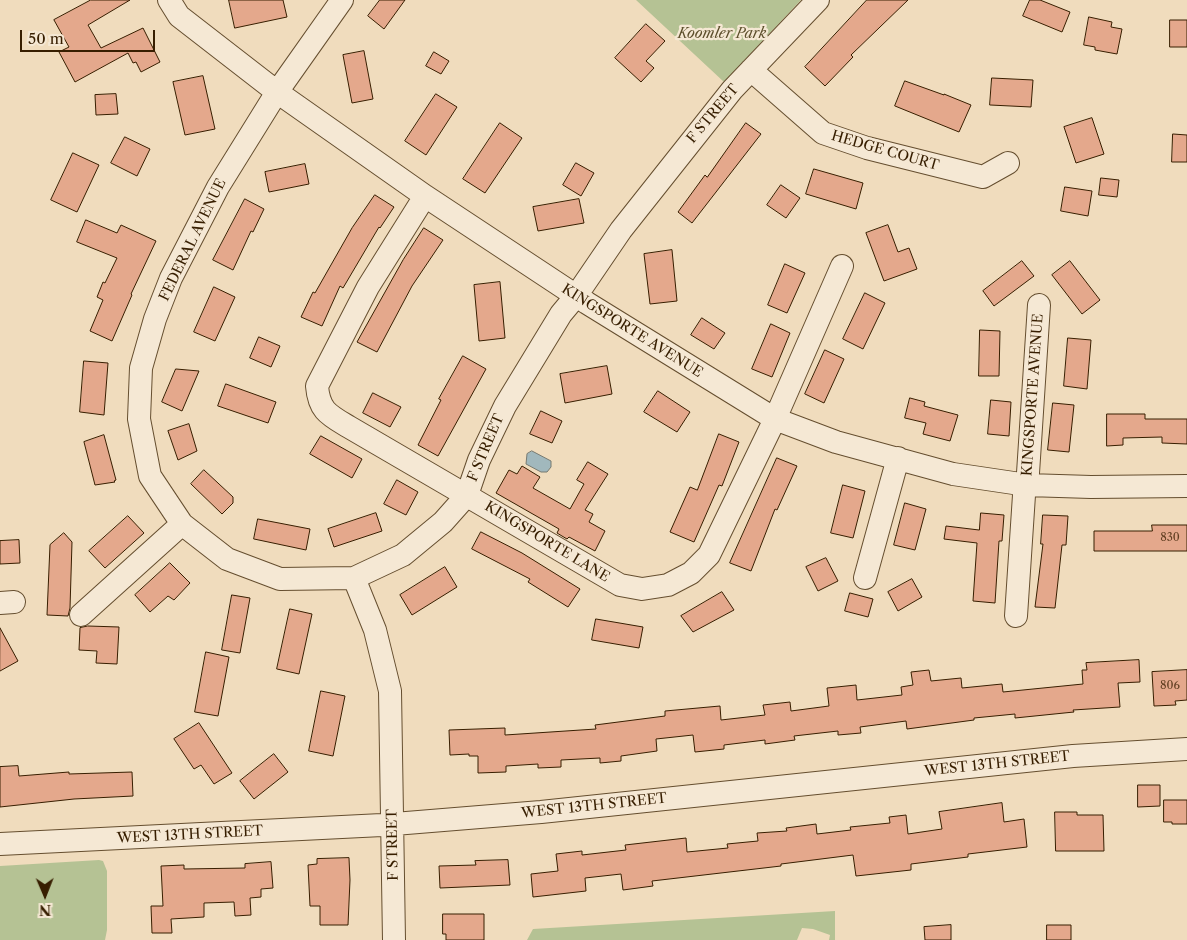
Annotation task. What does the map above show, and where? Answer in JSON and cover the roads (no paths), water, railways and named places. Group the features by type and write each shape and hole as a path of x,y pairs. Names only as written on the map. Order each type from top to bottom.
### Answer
{"street":[{"name":"KINGSPORTE AVENUE","path":"170,0 180,16 277,92 425,196 576,296 775,419 836,442 953,474 1027,484 1092,487 1187,486"},
{"name":"FEDERAL AVENUE","path":"342,0 277,92 218,187 171,278 155,319 141,368 139,419 150,476 182,524 227,559 280,579 354,578"},
{"name":"F STREET","path":"394,940 390,691 375,630 354,578 403,555 443,522 467,495 480,460 505,406 561,314 576,296 621,230 732,90 818,0"},
{"name":"HEDGE COURT","path":"750,70 823,133 867,148 984,177 1008,163"},
{"name":"KINGSPORTE LANE","path":"425,196 368,287 317,386 318,400 327,414 620,585 642,589 668,585 691,573 709,555 775,419 842,266"},
{"name":"KINGSPORTE AVENUE","path":"1016,616 1039,305"},
{"path":"865,578 898,458"},
{"path":"81,615 182,524"},
{"name":"WEST 13TH STREET","path":"0,844 393,824 541,812 1073,756 1187,749"}],"water":[{"path":"532,451 551,461 551,467 547,472 541,472 526,464 527,454"}],"park label":[{"name":"Koomler Park","path":"722,34"}]}
